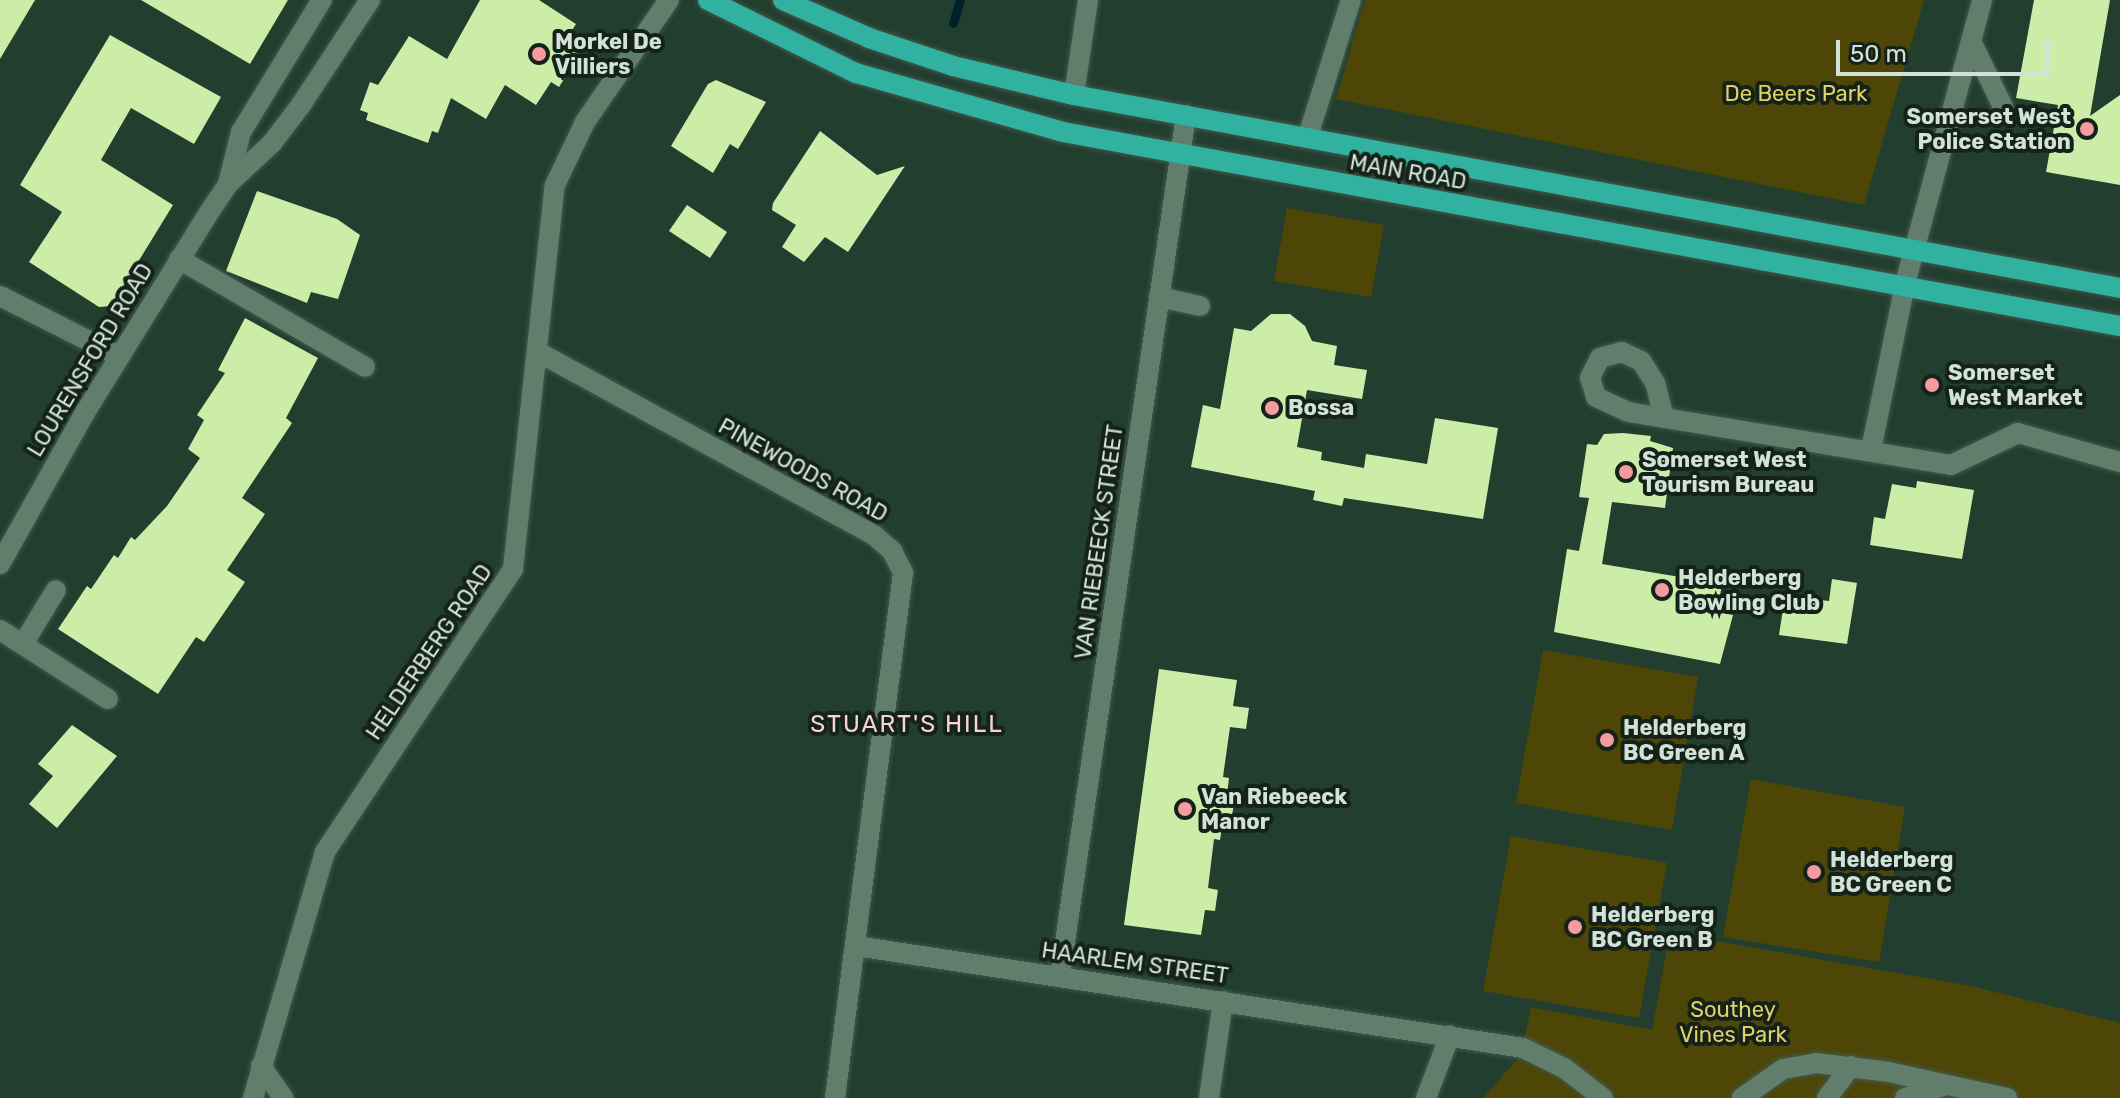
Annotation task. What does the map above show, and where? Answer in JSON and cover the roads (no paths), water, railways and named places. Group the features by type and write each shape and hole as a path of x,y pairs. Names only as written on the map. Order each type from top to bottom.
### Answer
{"main road":[{"name":"MAIN ROAD","path":"708,0 868,77 984,113 1180,154 1905,284 2120,326"},
{"name":"MAIN ROAD","path":"783,0 918,55 1074,95 2120,288"}],"street":[{"name":"LOURENSFORD ROAD","path":"228,184 241,132 322,0"},
{"name":"LOURENSFORD ROAD","path":"0,564 119,356 228,184 272,143 370,0"},
{"name":"HELDERBERG ROAD","path":"253,1098 325,852 513,569 560,169 585,122 669,0"},
{"path":"1074,95 1088,0"},
{"path":"1308,136 1351,0"},
{"path":"1871,450 1905,284 1982,0"},
{"path":"1971,41 2003,107"},
{"name":"VAN RIEBEECK STREET","path":"1060,976 1186,115"},
{"path":"179,259 365,367"},
{"path":"0,296 119,356"},
{"path":"1159,297 1200,306"},
{"name":"PINEWOODS ROAD","path":"538,352 875,536 898,562 905,586 835,1098"},
{"path":"1664,418 1951,465 2018,433 2120,462"},
{"path":"23,644 56,590"},
{"path":"0,630 108,699"},
{"name":"HAARLEM STREET","path":"856,946 1523,1048 1564,1068 1603,1098"},
{"path":"1209,1098 1223,1001"},
{"path":"1426,1098 1450,1035"},
{"path":"1742,1098 1783,1069 1816,1063 1851,1066 1951,1084 2007,1098"},
{"path":"261,1066 283,1098"},
{"path":"1827,1098 1851,1066"},
{"path":"1905,1098 1951,1084"}],"waterway":[{"path":"953,23 960,0"}],"place":[{"name":"Morkel De Villiers","path":"539,54"},
{"name":"Somerset West Police Station","path":"2087,129"},
{"name":"Somerset West Market","path":"1932,385"},
{"name":"Bossa","path":"1272,408"},
{"name":"Somerset West Tourism Bureau","path":"1626,472"},
{"name":"Helderberg Bowling Club","path":"1662,590"},
{"name":"Helderberg BC Green A","path":"1607,740"},
{"name":"Van Riebeeck Manor","path":"1185,809"},
{"name":"Helderberg BC Green C","path":"1814,872"},
{"name":"Helderberg BC Green B","path":"1575,927"}],"district":[{"name":"STUART'S HILL","path":"907,725"}],"park label":[{"name":"De Beers Park","path":"1796,94"},
{"name":"Southey Vines Park","path":"1733,1022"}]}
